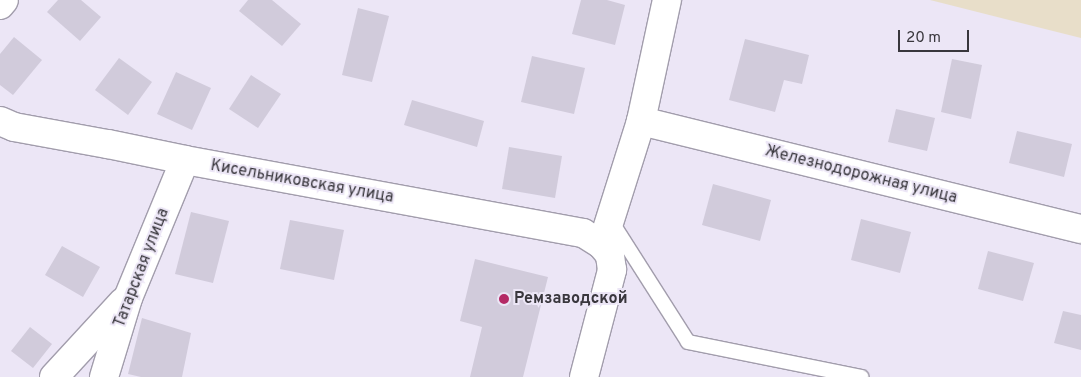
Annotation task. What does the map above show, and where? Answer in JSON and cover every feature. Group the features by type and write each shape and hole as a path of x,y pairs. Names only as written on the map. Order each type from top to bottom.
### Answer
{"street":[{"path":"0,6 4,0"},
{"path":"584,377 612,270 607,233 641,121 667,0"},
{"name":"Кисельниковская улица","path":"0,121 14,127 184,160 583,233 607,233"},
{"name":"Железнодорожная улица","path":"641,121 1081,229"},
{"name":"Татарская улица","path":"104,377 128,298 184,160"},
{"path":"54,377 128,298"}],"lane":[{"path":"607,233 688,342 862,377"}],"shaded area":[{"path":"930,0 1081,0 1081,38"}],"building":[{"path":"58,0 81,0 101,17 80,41 47,12"},
{"path":"248,0 272,0 301,24 282,46 239,11"},
{"path":"581,0 607,0 625,5 615,45 572,34"},
{"path":"358,8 389,16 372,82 342,75"},
{"path":"14,37 42,60 13,95 0,85 0,54"},
{"path":"745,39 809,55 802,84 784,80 775,112 729,100"},
{"path":"532,56 585,68 574,114 521,102"},
{"path":"119,58 152,82 128,115 95,90"},
{"path":"952,59 982,65 971,119 941,112"},
{"path":"176,72 211,88 192,130 157,114"},
{"path":"251,75 281,94 258,128 229,109"},
{"path":"412,100 484,121 477,147 404,125"},
{"path":"896,109 935,118 927,151 888,142"},
{"path":"1017,131 1072,144 1064,177 1009,163"},
{"path":"509,147 562,156 555,198 502,189"},
{"path":"713,184 771,200 760,241 702,225"},
{"path":"191,212 229,221 213,283 175,274"},
{"path":"861,219 911,232 900,273 851,260"},
{"path":"290,220 344,230 334,280 280,269"},
{"path":"62,246 100,267 83,297 45,275"},
{"path":"988,251 1034,263 1023,301 978,289"},
{"name":"Ремзаводской","path":"475,259 548,277 523,377 470,377 482,327 460,321"},
{"path":"1063,311 1081,315 1081,350 1054,343"},
{"path":"142,318 191,333 182,377 141,377 128,374"},
{"path":"30,327 52,344 33,368 11,351"}],"place":[{"name":"Ремзаводской","path":"504,299"}]}
